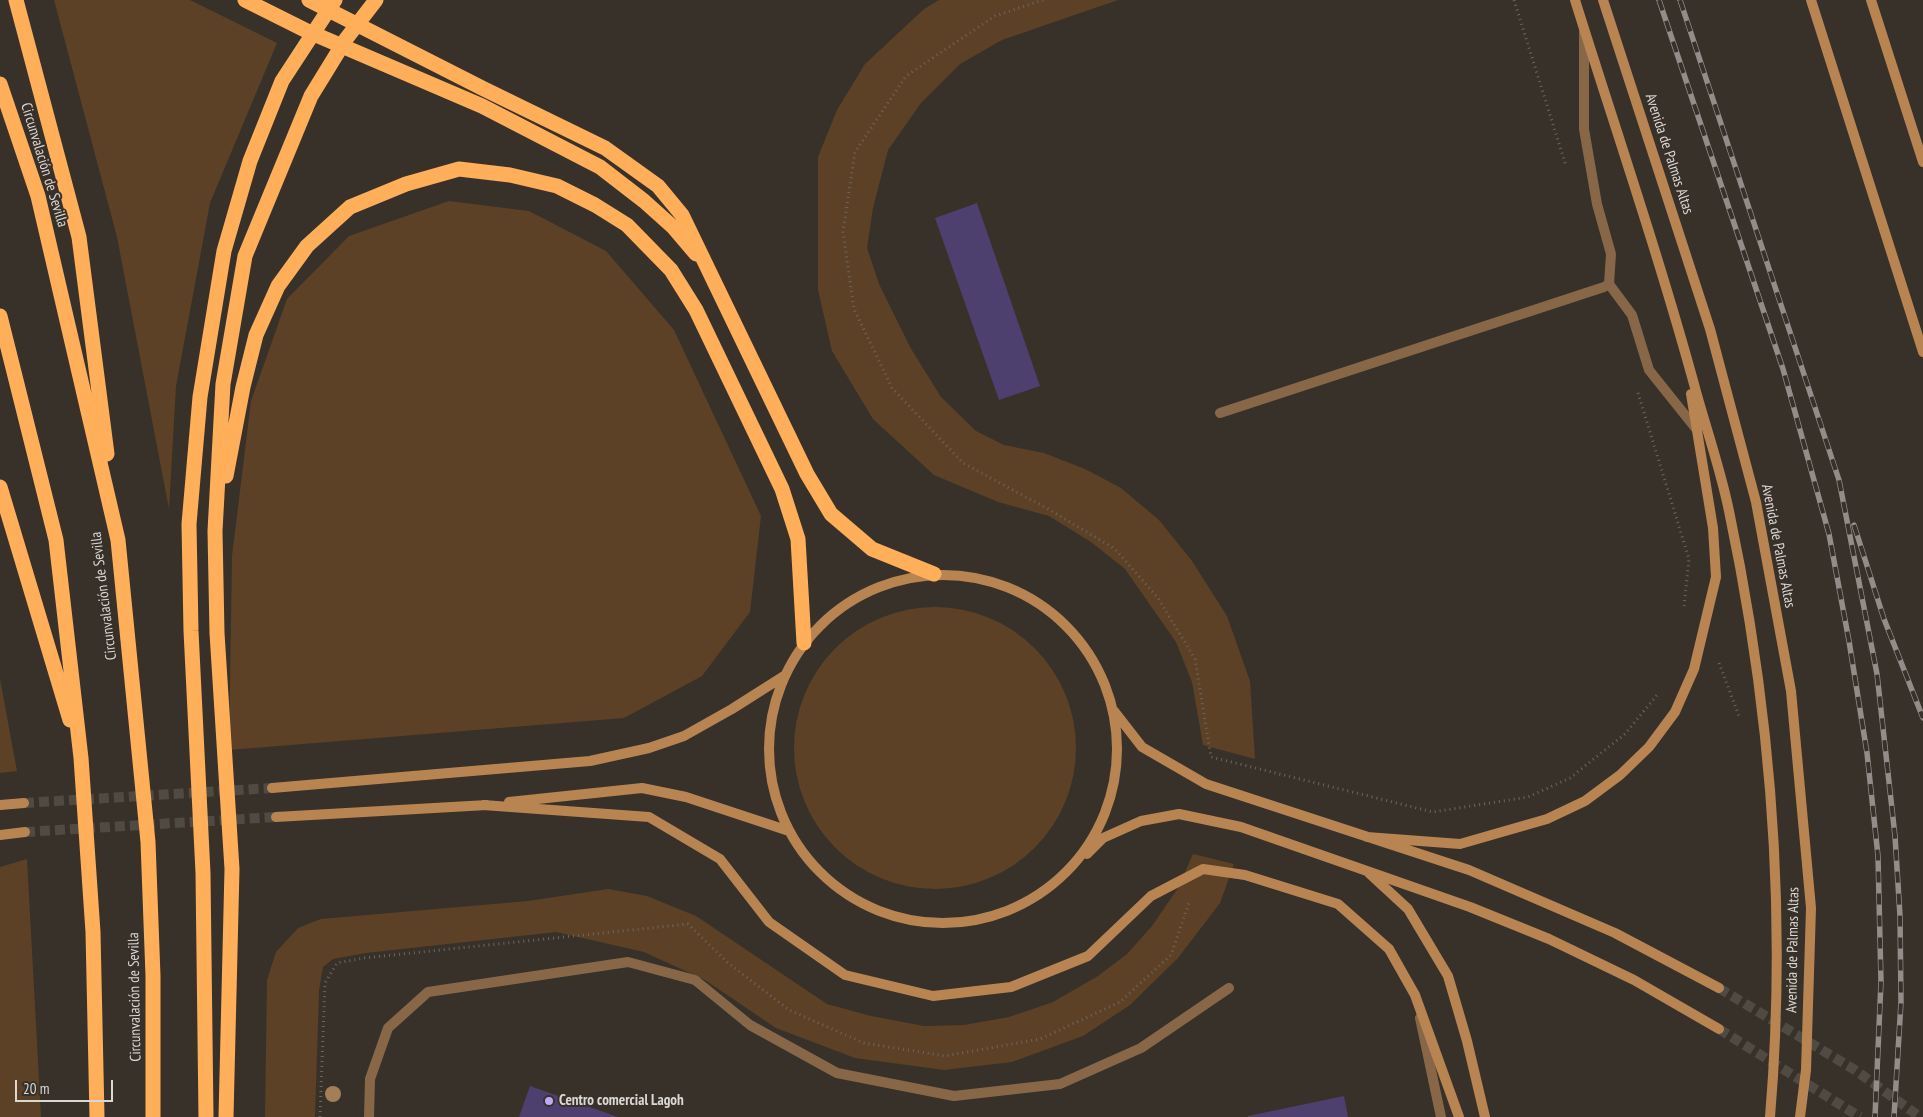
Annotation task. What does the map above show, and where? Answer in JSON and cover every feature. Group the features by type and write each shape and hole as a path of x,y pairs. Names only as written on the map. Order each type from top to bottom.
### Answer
{"highway":[{"path":"16,0 79,237 118,540"},
{"path":"245,0 307,31 482,106 600,167 673,227 711,273"},
{"path":"308,0 605,148 658,186 682,215 807,474 830,514 872,549 934,574"},
{"path":"206,1117 203,873 191,631 189,524 200,397 224,251 250,161 282,81 335,0"},
{"path":"226,1117 232,869 218,633 215,531 222,384 245,256 311,96 346,39 376,0"},
{"name":"Circunvalación de Sevilla","path":"0,84 38,196 118,540 148,842 153,976 153,1117"},
{"path":"215,531 243,387 256,335 278,286 307,246 350,207 406,184 459,170 510,175 557,186 595,205 627,224 671,270 696,310 782,490 798,539 804,643"},
{"path":"0,316 56,540 81,758 93,932 97,1117"},
{"path":"0,487 81,758"}],"main road":[{"name":"Avenida de Palmas Altas","path":"1575,0 1684,346 1729,510 1762,696 1778,904 1775,1060 1770,1117"},
{"name":"Avenida de Palmas Altas","path":"1603,0 1712,339 1756,502 1791,691 1811,908 1806,1070 1800,1117"},
{"path":"1811,0 1923,352"},
{"path":"1871,0 1923,162"},
{"path":"1367,837 1460,844 1547,819 1586,801 1620,775 1649,747 1675,712 1694,669 1716,577 1713,528 1684,346"},
{"path":"1719,988 1615,933 1469,870 1206,784 1142,747 1114,710 1096,664 1067,625 1028,596 982,579 934,574 885,584 840,608 804,643 784,676 770,727 771,781 789,831 823,876 869,908 922,923 978,921 1030,902 1074,866 1103,838 1141,821 1180,814 1241,827 1470,907 1549,939 1634,980 1719,1029"},
{"path":"272,788 590,761 632,752 684,736 732,710 784,676"},
{"path":"1074,866 1104,820 1118,766 1114,710"},
{"path":"276,817 483,805 642,788 686,797 789,831"},
{"path":"0,805 24,803"},
{"path":"483,805 649,817 720,859 769,922 845,975 933,996 1012,987 1088,956 1151,896 1204,870 1245,875 1338,904 1389,949 1415,995 1459,1117"},
{"path":"0,835 26,832"},
{"path":"1364,869 1408,909 1448,976 1467,1042 1485,1117"}],"lane":[{"path":"1584,28 1584,129 1597,204 1611,254 1609,284 1632,315 1649,370 1697,430"},
{"path":"1220,413 1609,284"},
{"path":"369,1117 370,1079 388,1028 428,992 628,962 695,980 750,1025 837,1073 954,1096 1060,1084 1142,1048 1229,988"},
{"path":"1415,995 1441,1117"}],"path":[{"path":"1043,0 995,16 906,76 855,152 843,232 854,309 892,388 963,463 1115,548 1158,598 1194,660 1211,757 1433,812 1528,797 1570,778 1625,734 1659,692"},
{"path":"1701,644 1716,654 1739,718"},
{"path":"688,924 728,962 789,1010 864,1043 945,1056 1040,1039 1120,1002 1171,955 1192,896"}],"shaded area":[{"path":"54,0 190,0 277,43 210,203 176,386 169,509 117,237"},
{"path":"939,0 1118,0 1002,40 960,64 921,103 888,150 873,208 867,248 879,284 910,347 941,397 976,431 1004,445 1044,453 1085,469 1121,488 1159,520 1192,561 1227,616 1250,681 1255,759 1203,745 1192,682 1176,642 1125,569 1091,542 1049,516 998,502 934,475 873,419 832,351 818,290 818,157 837,110 865,64 924,9"},
{"path":"449,201 529,211 606,251 674,330 761,516 750,612 702,676 624,718 229,750 232,556 251,401 287,299 349,236"},
{"path":"949,607 963,609 1002,623 1014,630 1035,648 1053,669 1066,694 1074,720 1076,748 1074,776 1066,802 1053,827 1035,848 1014,866 989,879 963,887 921,889 907,887 868,873 845,857 826,838 810,815 796,776 794,734 796,720 810,681 826,658 845,639 868,623 907,609"},
{"path":"0,679 17,771 0,773"},
{"path":"1193,854 1234,864 1220,903 1178,958 1130,1005 1083,1036 1012,1062 944,1070 855,1058 776,1028 705,980 644,952 556,932 366,953 333,959 323,967 319,990 315,1117 265,1117 267,980 276,952 298,928 321,919 528,901 608,889 647,896 696,916 827,1004 871,1016 924,1026 964,1025 1009,1017 1053,1002 1098,976 1127,954 1152,926 1178,888"},
{"path":"27,859 41,1117 0,1117 0,867"}],"building":[{"path":"977,203 1040,386 999,400 935,218"},
{"name":"Centro comercial Lagoh","path":"530,1086 618,1117 519,1117"},
{"path":"1344,1096 1348,1117 1248,1117 1248,1116"}],"tunnel":[{"path":"24,803 272,788"},
{"path":"25,832 276,817"},
{"path":"1719,988 1855,1070 1920,1117"},
{"path":"1719,1029 1860,1117"}],"railway":[{"path":"1659,0 1783,369 1829,534 1867,753 1878,856 1881,982 1875,1117"},
{"path":"1680,0 1839,480 1877,674 1895,836 1900,916 1901,1002 1894,1117"},
{"path":"1854,525 1884,619 1923,718"}],"place":[{"name":"Centro comercial Lagoh","path":"549,1101"}]}
